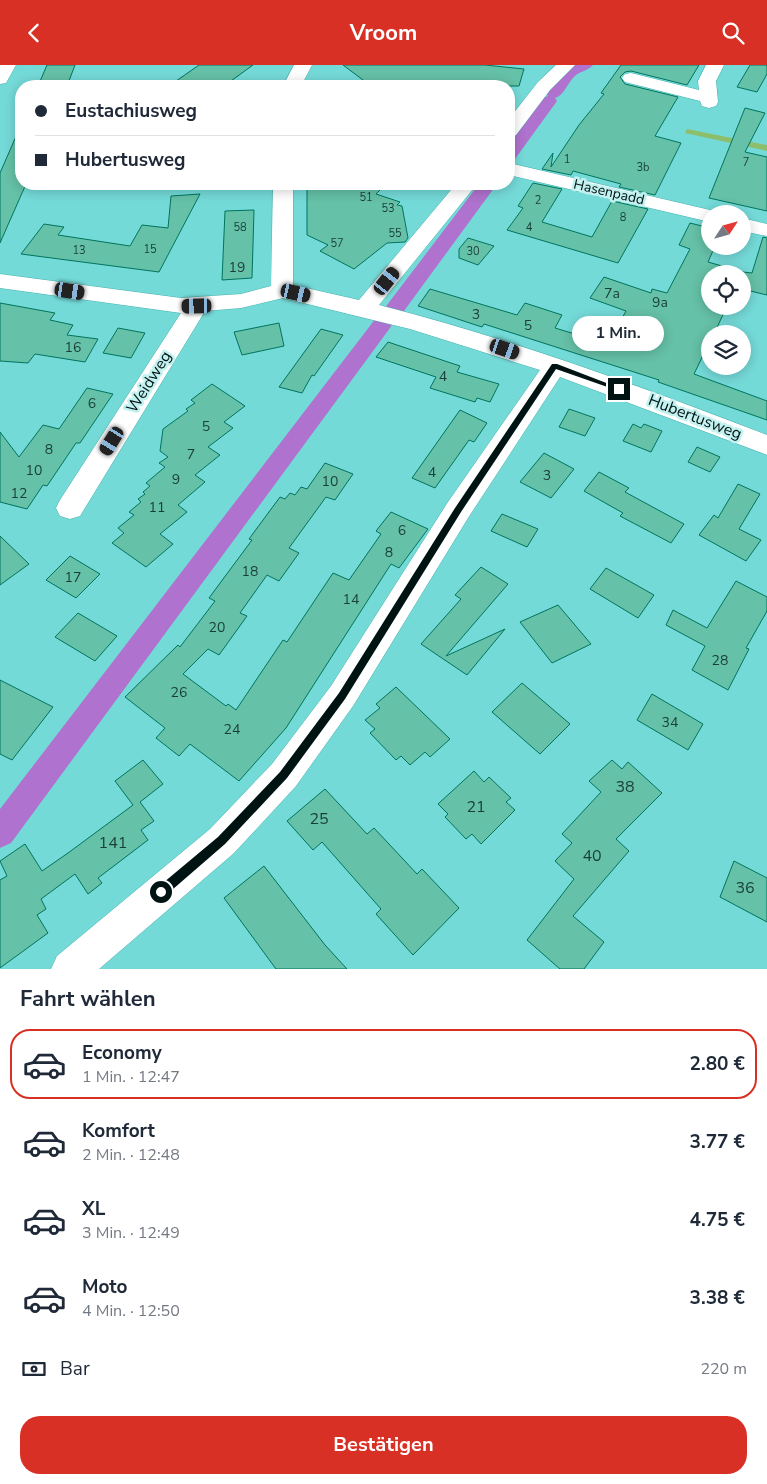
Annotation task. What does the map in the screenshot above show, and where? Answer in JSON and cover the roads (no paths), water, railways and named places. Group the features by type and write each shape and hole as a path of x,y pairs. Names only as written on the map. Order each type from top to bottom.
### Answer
{"street":[{"path":"0,79 7,65"},
{"path":"295,80 303,65"},
{"path":"515,123 544,86 566,65"},
{"path":"631,78 709,100 707,81 715,65"},
{"name":"Hasenpadd","path":"515,170 701,214"},
{"path":"0,281 164,305 197,306 255,298 282,290 283,190"},
{"path":"364,309 462,190"},
{"path":"751,226 767,230"},
{"name":"Hubertusweg","path":"282,290 364,309 486,343 555,365 767,445"},
{"name":"Weidweg","path":"70,508 197,306"},
{"path":"70,969 222,841 284,775 342,696 458,510 555,365"}],"waterway":[{"path":"554,93 569,73 585,65"},
{"path":"515,147 549,101"},
{"path":"394,310 484,190"},
{"path":"0,833 383,323"}]}
